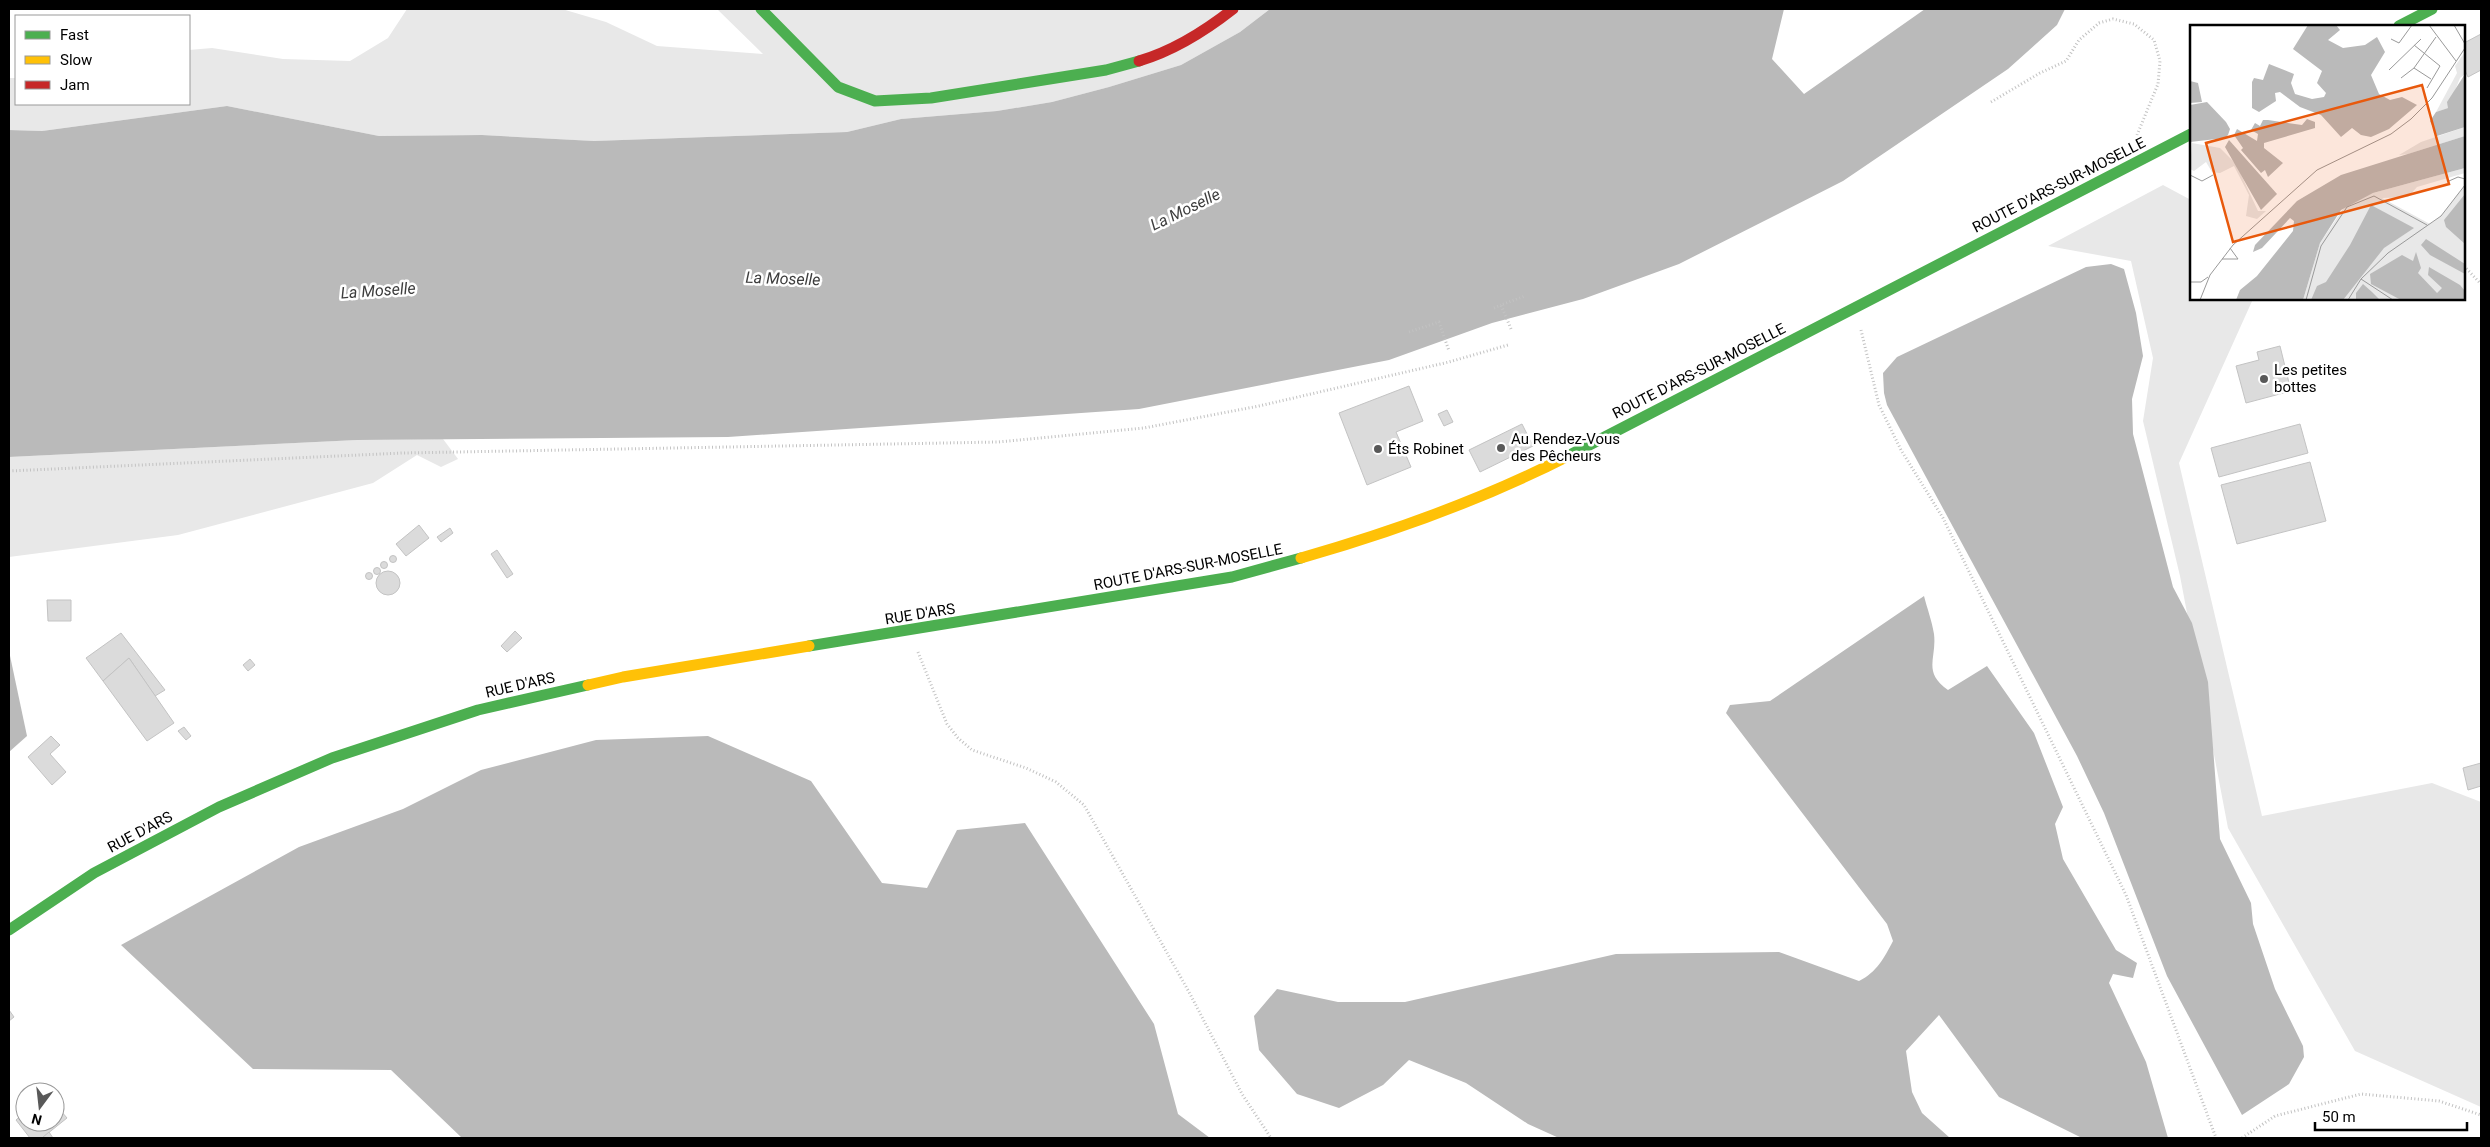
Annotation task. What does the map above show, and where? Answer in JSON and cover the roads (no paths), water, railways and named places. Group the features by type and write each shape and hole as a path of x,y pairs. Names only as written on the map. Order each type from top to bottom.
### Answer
{"main road":[{"path":"761,9 838,87 875,101 931,98 1106,70 1159,55 1215,23 1233,9"},
{"path":"2401,25 2432,9"},
{"name":"ROUTE D'ARS-SUR-MOSELLE","path":"1082,603 1232,577 1307,558 1377,536 1464,504 1531,475 2190,135"},
{"name":"RUE D'ARS","path":"9,930 94,873 219,807 332,758 478,710 613,679 1082,603"}],"water":[{"name":"La Moselle","path":"1270,9 1784,9 1772,59 1804,94 1925,9 2065,9 2057,25 2008,69 1843,181 1679,264 1583,299 1492,323 1389,360 1139,409 728,437 357,440 9,457 9,130 42,131 227,106 379,136 482,135 594,141 847,132 901,119 997,111 1052,102 1109,87 1181,65 1240,32"},
{"path":"2111,264 2124,269 2136,313 2143,356 2132,399 2133,434 2173,587 2192,623 2208,682 2220,839 2251,903 2253,924 2275,989 2303,1046 2304,1057 2289,1084 2242,1115 2167,976 2104,813 2077,756 1887,405 1884,393 1883,373 1897,357 2086,267"},
{"path":"1924,596 1934,634 1932,664 1935,677 1948,690 1987,666 2034,733 2063,807 2055,824 2063,859 2116,950 2137,963 2133,978 2113,974 2109,983 2146,1062 2168,1138 2082,1138 1999,1097 1939,1015 1906,1051 1912,1092 1922,1113 1950,1138 1559,1138 1528,1124 1466,1083 1409,1060 1383,1085 1339,1108 1297,1094 1259,1050 1254,1016 1277,989 1338,1002 1405,1002 1616,954 1779,952 1859,981 1871,973 1893,941 1887,924 1726,713 1730,705 1770,701"},
{"path":"9,651 27,736 9,752"},
{"path":"708,736 811,781 882,883 927,888 957,830 1025,823 1154,1024 1178,1114 1210,1138 462,1138 391,1070 253,1069 121,945 299,847 403,809 481,770 596,740"}],"place":[{"name":"Les petites bottes","path":"2264,379"},
{"name":"Au Rendez-Vous des Pêcheurs","path":"1501,448"},
{"name":"Éts Robinet","path":"1378,449"}]}
